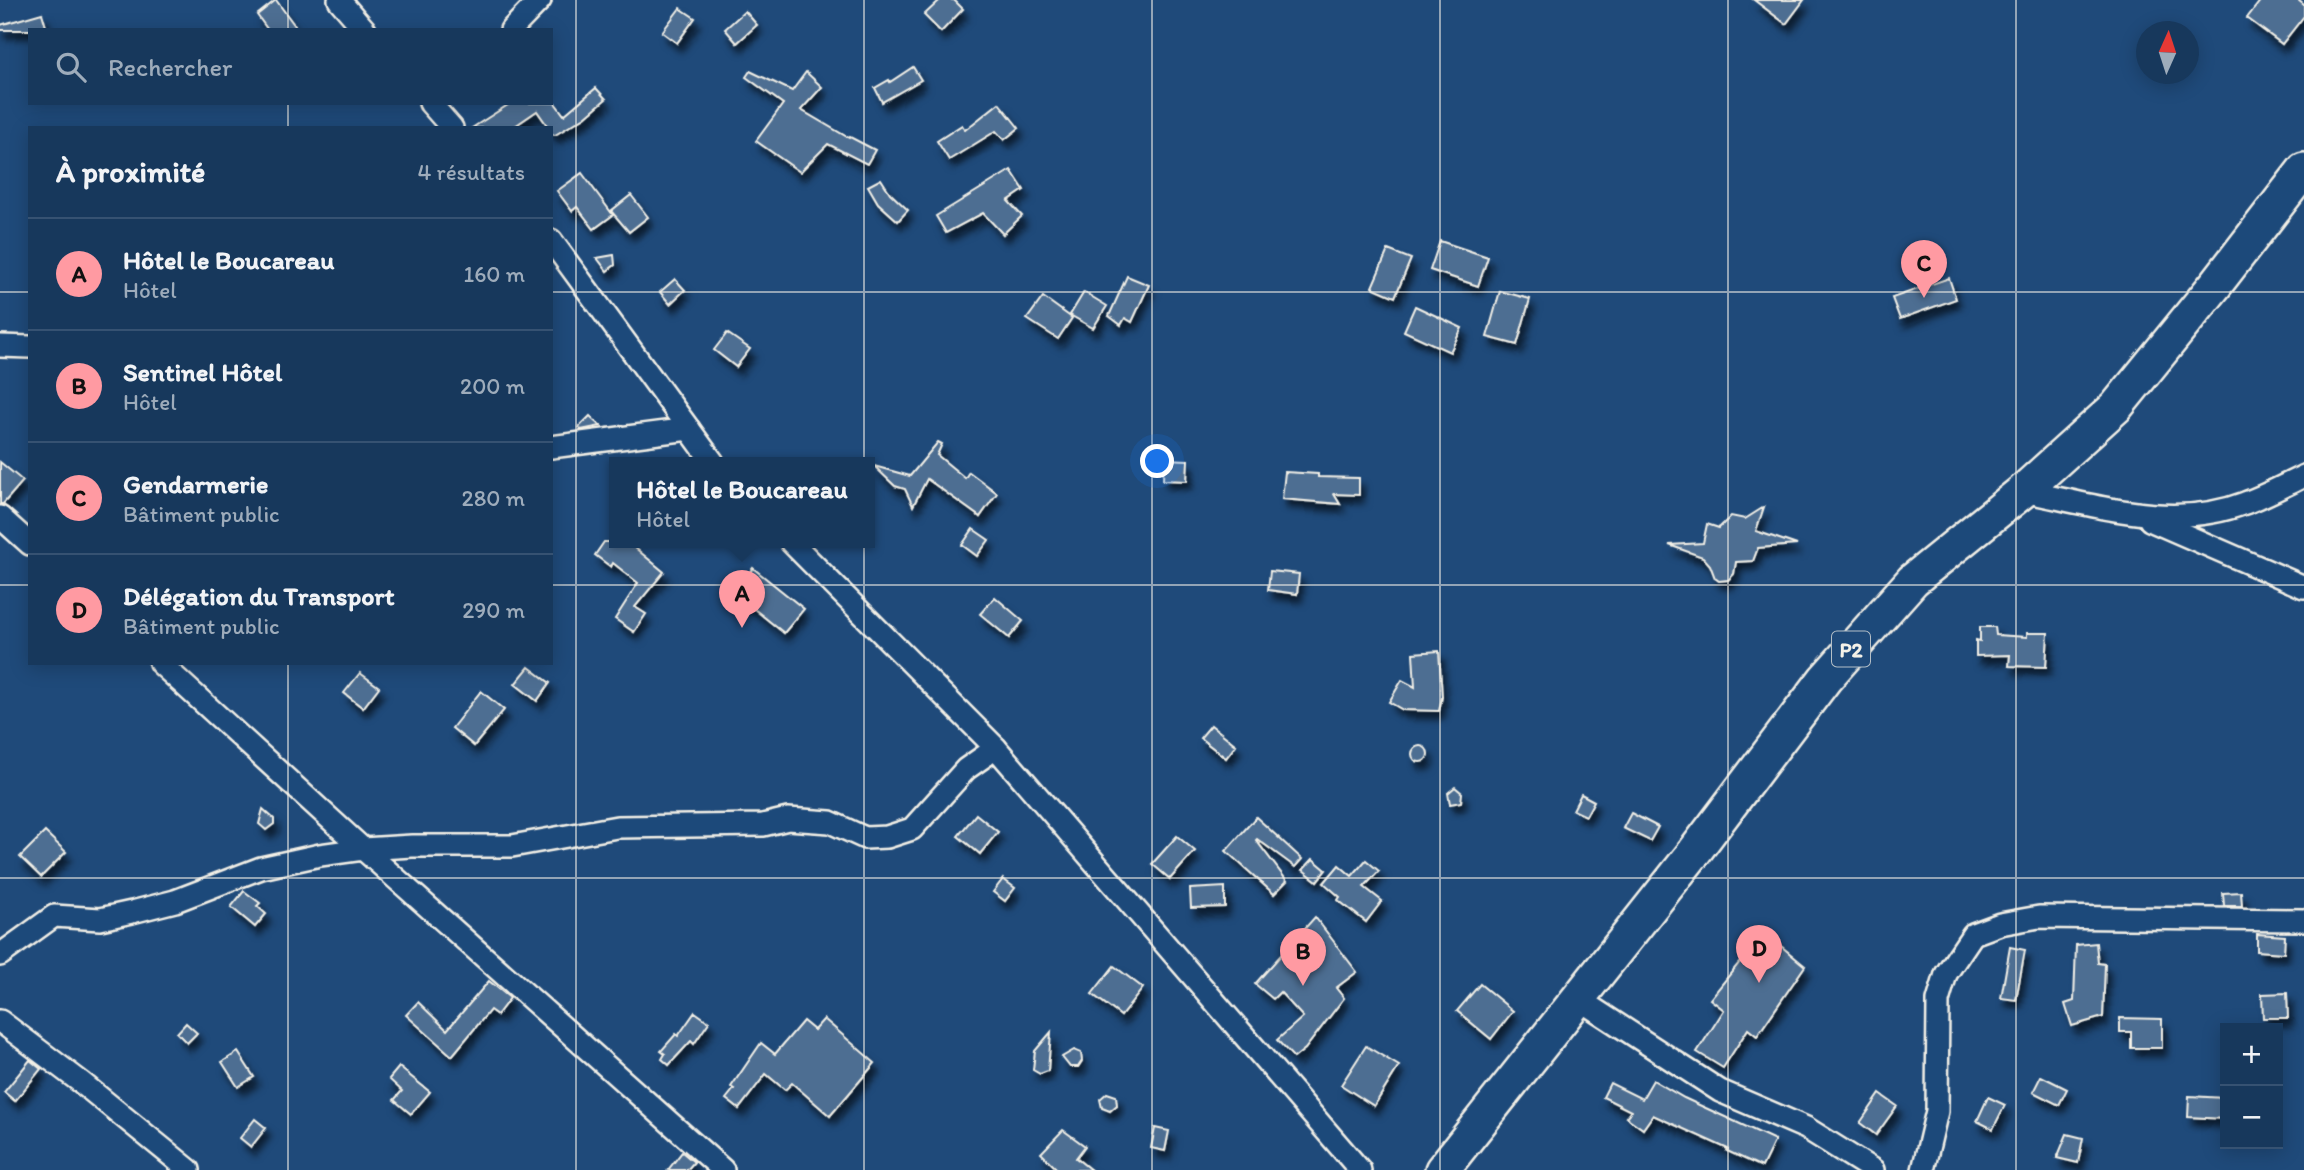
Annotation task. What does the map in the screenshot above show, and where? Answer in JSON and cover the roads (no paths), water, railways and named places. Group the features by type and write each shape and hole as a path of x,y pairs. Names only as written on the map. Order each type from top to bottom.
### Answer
{"main road":[{"name":"P2","path":"1442,1170 1692,855 1834,669 1913,580 2023,491 2116,407 2304,170"}],"street":[{"path":"339,0 363,28"},
{"path":"513,28 540,0"},
{"path":"436,105 451,126"},
{"path":"553,243 709,457"},
{"path":"0,346 28,347"},
{"path":"553,447 689,429"},
{"path":"2023,491 2139,514 2185,517 2244,504 2304,476"},
{"path":"2139,514 2304,587"},
{"path":"0,517 28,542"},
{"path":"797,548 996,748 1360,1170"},
{"path":"162,665 363,849 723,1170"},
{"path":"0,955 54,916 100,919 175,901 261,868 363,849 512,846 617,827 763,825 788,819 830,822 865,838 887,836 912,829 967,769 996,748"},
{"path":"1923,1170 1937,1111 1938,1001 1946,974 1973,934 2000,924 2039,917 2304,920"},
{"path":"1577,998 1720,1091 1806,1128 1872,1170"},
{"path":"0,1021 189,1170"}],"place":[{"name":"Gendarmerie","path":"1924,298"},
{"name":"Hôtel le Boucareau","path":"742,628"},
{"name":"Délégation du Transport","path":"1759,983"},
{"name":"Sentinel Hôtel","path":"1303,986"}]}
